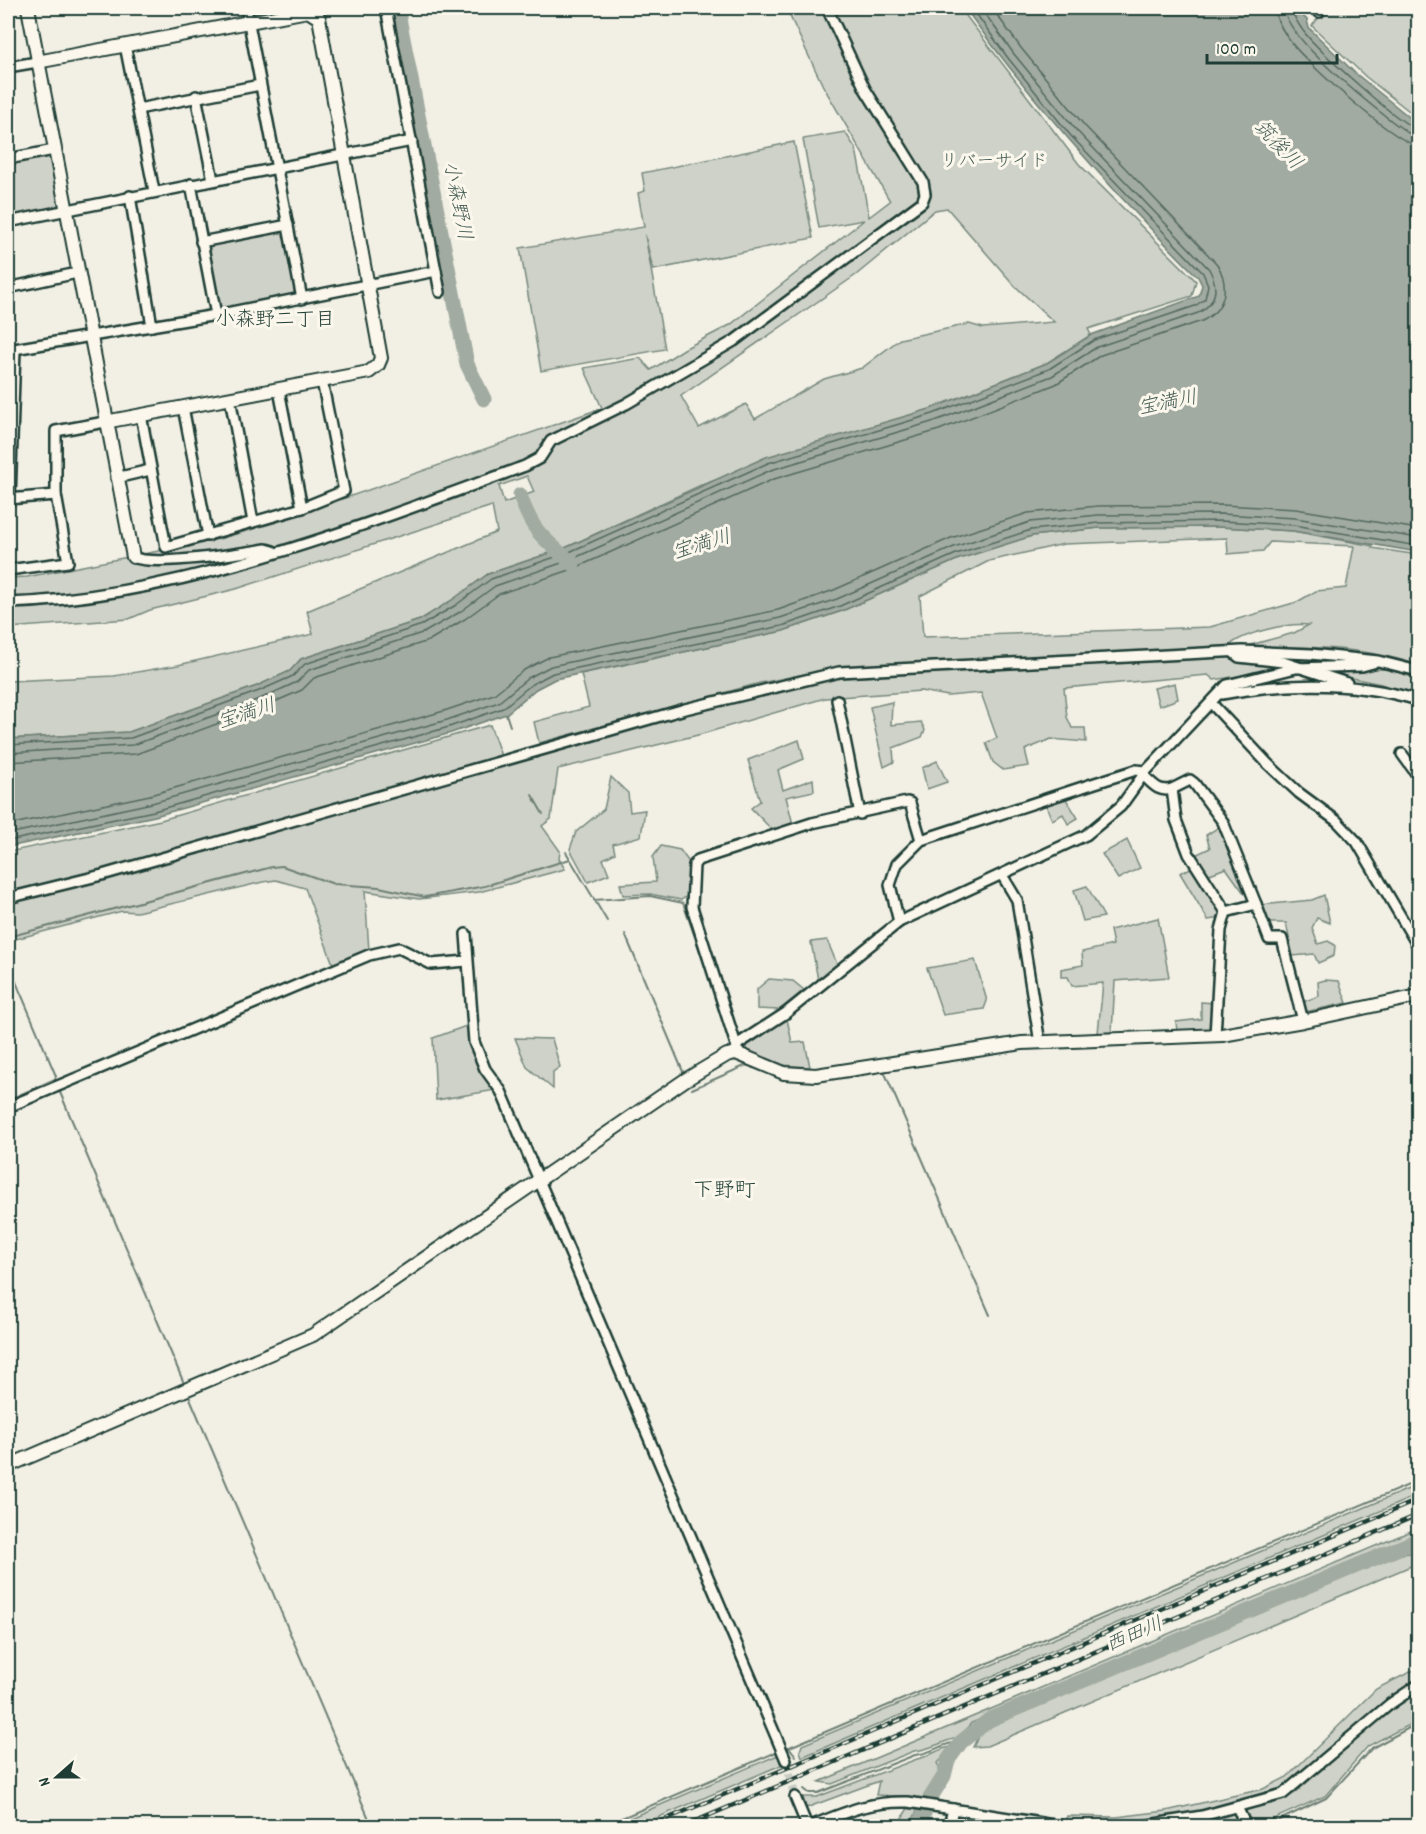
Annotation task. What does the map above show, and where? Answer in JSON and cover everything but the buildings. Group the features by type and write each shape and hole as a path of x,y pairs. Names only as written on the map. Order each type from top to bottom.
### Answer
{"street":[{"path":"28,8 105,422 133,557 139,560 160,560 266,549 275,552"},
{"path":"246,8 302,298"},
{"path":"386,8 440,292"},
{"path":"8,603 59,600 115,591 218,569 458,491 540,458 551,441 626,404 702,361 752,329 922,202 925,194 923,182 865,89 827,8"},
{"path":"8,67 248,21 318,11 381,358 378,365 369,372 56,431 56,495 69,562 8,570"},
{"path":"126,45 154,191"},
{"path":"138,109 260,85"},
{"path":"196,96 213,180"},
{"path":"8,222 65,208 412,141"},
{"path":"8,159 54,150"},
{"path":"190,184 216,315"},
{"path":"130,196 152,326"},
{"path":"201,242 288,225"},
{"path":"56,495 9,499 11,349 216,315 436,271"},
{"path":"8,288 77,273"},
{"path":"141,415 166,547 302,507 344,491 322,381"},
{"path":"279,390 302,507"},
{"path":"230,398 253,522"},
{"path":"183,407 208,536"},
{"path":"116,478 150,470"},
{"path":"1232,652 1239,657 1283,662 1367,689 1419,700"},
{"path":"8,898 102,875 685,709 839,672 1232,652 1311,654 1378,661 1419,671"},
{"path":"8,1466 313,1335 685,1080 737,1049 786,1013 899,922 1086,835 1121,806 1145,773 1222,694 1227,685 1296,668 1362,666 1378,661"},
{"path":"1222,694 1256,688 1288,686 1367,689"},
{"path":"837,700 860,814"},
{"path":"1212,704 1268,764 1299,793 1336,821 1357,842 1419,946"},
{"path":"1402,754 1419,776"},
{"path":"899,922 890,885 897,864 921,840 1136,770 1145,773 1158,789 1165,791 1190,780 1216,810 1244,869 1269,939 1282,939 1303,1021"},
{"path":"1172,789 1176,820 1189,854 1226,912 1221,930 1215,1035"},
{"path":"921,840 910,804 812,823 698,860 694,865 692,907 737,1049 784,1072 816,1074 1022,1044 1215,1035 1303,1021 1419,996"},
{"path":"1002,875 1017,900 1040,1043"},
{"path":"1226,912 1256,904"},
{"path":"466,934 474,1042 485,1069 501,1091 540,1180 785,1757"},
{"path":"8,1107 336,966 369,955 399,948 431,964 467,961"},
{"path":"1143,1827 1165,1824 1274,1798 1292,1789 1350,1737 1419,1685"},
{"path":"795,1797 809,1827 872,1803 908,1802 1060,1827"},
{"path":"1237,1807 1246,1827"},
{"path":"949,1827 952,1809"}],"green space":[{"name":"リバーサイド","path":"786,8 960,8 1079,164 1196,281 1192,296 1088,329 1091,335 1047,363 930,409 701,485 565,548 488,574 452,601 420,620 301,659 290,671 257,686 129,732 8,739 8,681 114,676 178,665 313,634 307,611 497,532 492,506 236,589 150,610 129,619 8,628 8,578 27,577 219,539 277,522 602,408 584,368 640,358 651,370 684,349 730,325 864,220 819,228 803,139 845,132 856,149 869,217 890,201 823,86","holes":["947,208 1015,286 1054,322 983,328 969,324 900,339 862,368 824,379 755,419 746,404 699,428 681,396 856,275 935,210","527,476 534,492 504,503 499,486"]},
{"path":"1319,8 1418,8 1418,118 1366,77 1312,26 1323,12"},
{"path":"794,142 813,238 653,270 645,235 665,349 541,371 520,248 644,227 638,193 645,191 642,173"},
{"path":"52,153 62,207 8,218 8,162"},
{"path":"285,227 300,298 217,313 204,244"},
{"path":"1220,527 1293,531 1418,555 1418,665 1376,654 1332,648 1243,647 1294,633 1309,625 1290,625 1255,633 1229,646 835,668 760,683 539,743 534,722 589,707 581,674 783,631 842,611 959,559 1032,536 1099,528","holes":["1227,538 1228,554 1263,551 1270,542 1354,546 1346,588 1316,591 1297,602 1210,627 923,637 920,596 989,561 1064,544"]},
{"path":"1233,657 1250,663 1270,665 1275,670 1214,680 1208,675 1064,688 1067,717 1072,728 1085,728 1086,742 1051,739 1025,750 1029,766 1003,770 993,762 986,743 997,738 981,693 948,696 921,691 825,698 702,734 558,769 551,819 542,826 560,851 559,859 565,869 479,892 419,899 365,891 369,951 333,964 305,888 276,880 137,912 122,911 8,941 8,852 161,820 490,725 501,756 489,759 491,767 764,694 839,678"},
{"path":"1387,669 1418,679 1418,696 1381,684 1318,671"},
{"path":"1175,683 1178,699 1159,706 1154,688"},
{"path":"892,702 891,725 921,722 925,730 922,737 893,748 894,762 884,767 870,707"},
{"path":"799,740 804,759 778,770 783,790 813,779 814,791 786,797 793,824 773,831 751,808 760,801 748,760"},
{"path":"937,761 947,782 927,789 922,768"},
{"path":"611,777 628,793 630,812 645,810 641,836 613,844 615,853 603,859 609,874 588,882 570,849 576,832 604,809"},
{"path":"1064,796 1078,818 1068,824 1063,814 1052,820 1045,803"},
{"path":"1222,825 1250,891 1244,893 1226,868 1207,875 1195,855 1210,848 1206,835"},
{"path":"1127,840 1140,868 1118,879 1102,854"},
{"path":"661,846 680,850 691,865 687,896 681,900 650,894 623,895 620,884 656,882 653,857"},
{"path":"1193,867 1223,913 1221,918 1208,920 1180,873"},
{"path":"1087,886 1104,917 1083,921 1074,890"},
{"path":"1324,895 1330,923 1317,918 1312,928 1318,944 1328,941 1335,945 1334,956 1318,963 1314,954 1293,956 1286,923 1268,923 1261,905 1312,900"},
{"path":"1158,918 1169,977 1115,981 1112,1032 1098,1033 1103,983 1072,986 1068,977 1061,977 1061,969 1083,965 1082,952 1113,945 1110,930"},
{"path":"827,940 837,964 818,980 811,942"},
{"path":"975,960 987,1001 984,1009 943,1015 927,968"},
{"path":"769,979 793,981 804,990 779,1010 757,1009 757,989"},
{"path":"1339,981 1347,1003 1305,1012 1303,1002 1319,996 1318,982"},
{"path":"1201,1002 1214,1003 1211,1031 1177,1031 1176,1022 1201,1019"},
{"path":"787,1019 792,1043 805,1042 810,1067 781,1065 747,1050 747,1046"},
{"path":"469,1025 496,1090 436,1100 433,1038"},
{"path":"515,1038 552,1039 560,1067 553,1072 553,1089 527,1067"},
{"path":"1418,1485 1418,1495 802,1757 800,1751 802,1745"},
{"path":"1418,1528 1418,1535 971,1723 961,1737 914,1751 832,1784 819,1782"},
{"path":"1418,1544 1418,1563 987,1746 973,1747 981,1731 1014,1715 1393,1555 1410,1553"},
{"path":"1418,1668 1418,1680 1285,1787 1239,1802 1163,1818 1125,1822 1064,1823 1067,1816 1116,1817 1166,1811 1263,1789 1287,1777 1376,1689"},
{"path":"1418,1691 1418,1720 1368,1746 1325,1796 1258,1826 1172,1826 1279,1801 1295,1793 1358,1736"},
{"path":"951,1747 946,1756 937,1763 942,1774 923,1798 910,1826 897,1826 915,1797 876,1795 879,1781 806,1808 803,1797 817,1797"},
{"path":"778,1755 781,1765 638,1826 611,1826"}],"water":[{"path":"965,8 1295,8 1307,20 1309,28 1355,73 1418,124 1418,552 1293,531 1220,527 1099,528 1032,536 959,559 842,611 783,631 555,679 536,689 506,714 451,733 155,816 8,847 8,739 129,732 257,686 290,671 301,659 420,620 488,574 565,548 766,457 930,409 1047,363 1091,335 1199,296 1202,285 1198,277 1075,147 991,44"}],"waterway":[{"name":"小森野川","path":"397,8 467,364 484,399"},
{"name":"小森野川","path":"520,495 529,518 540,534 573,564"},
{"path":"506,714 510,726"},
{"path":"532,795 543,814"},
{"path":"566,852 607,921"},
{"path":"8,937 272,867 282,866 334,884 379,887 425,897 485,886 570,859"},
{"path":"594,900 650,896 683,903 716,997"},
{"path":"625,934 684,1074"},
{"path":"8,963 56,1076 55,1079"},
{"path":"692,1089 747,1065 775,1076"},
{"path":"821,1081 884,1071 990,1315"},
{"path":"8,1100 55,1079 57,1084"},
{"path":"59,1090 183,1381"},
{"path":"190,1398 372,1826"},
{"path":"785,1749 1418,1481"},
{"name":"西田川","path":"919,1826 929,1800 944,1776 948,1760 961,1742 989,1720 1418,1540"},
{"path":"1267,1826 1326,1798 1372,1748 1418,1723"},
{"path":"804,1789 809,1793 818,1793 915,1755 961,1742"},
{"path":"789,1747 796,1756"},
{"path":"603,1826 779,1751"}],"tunnel":[{"path":"786,1760 795,1797"}],"railway":[{"path":"650,1826 1418,1500"},
{"path":"684,1826 1418,1515"}],"district":[{"name":"小森野二丁目","path":"275,321"},
{"name":"下野町","path":"724,1192"}],"water label":[{"name":"筑後川","path":"1277,146"},
{"name":"宝満川","path":"1168,404"},
{"name":"宝満川","path":"702,546"},
{"name":"宝満川","path":"247,715"}]}
